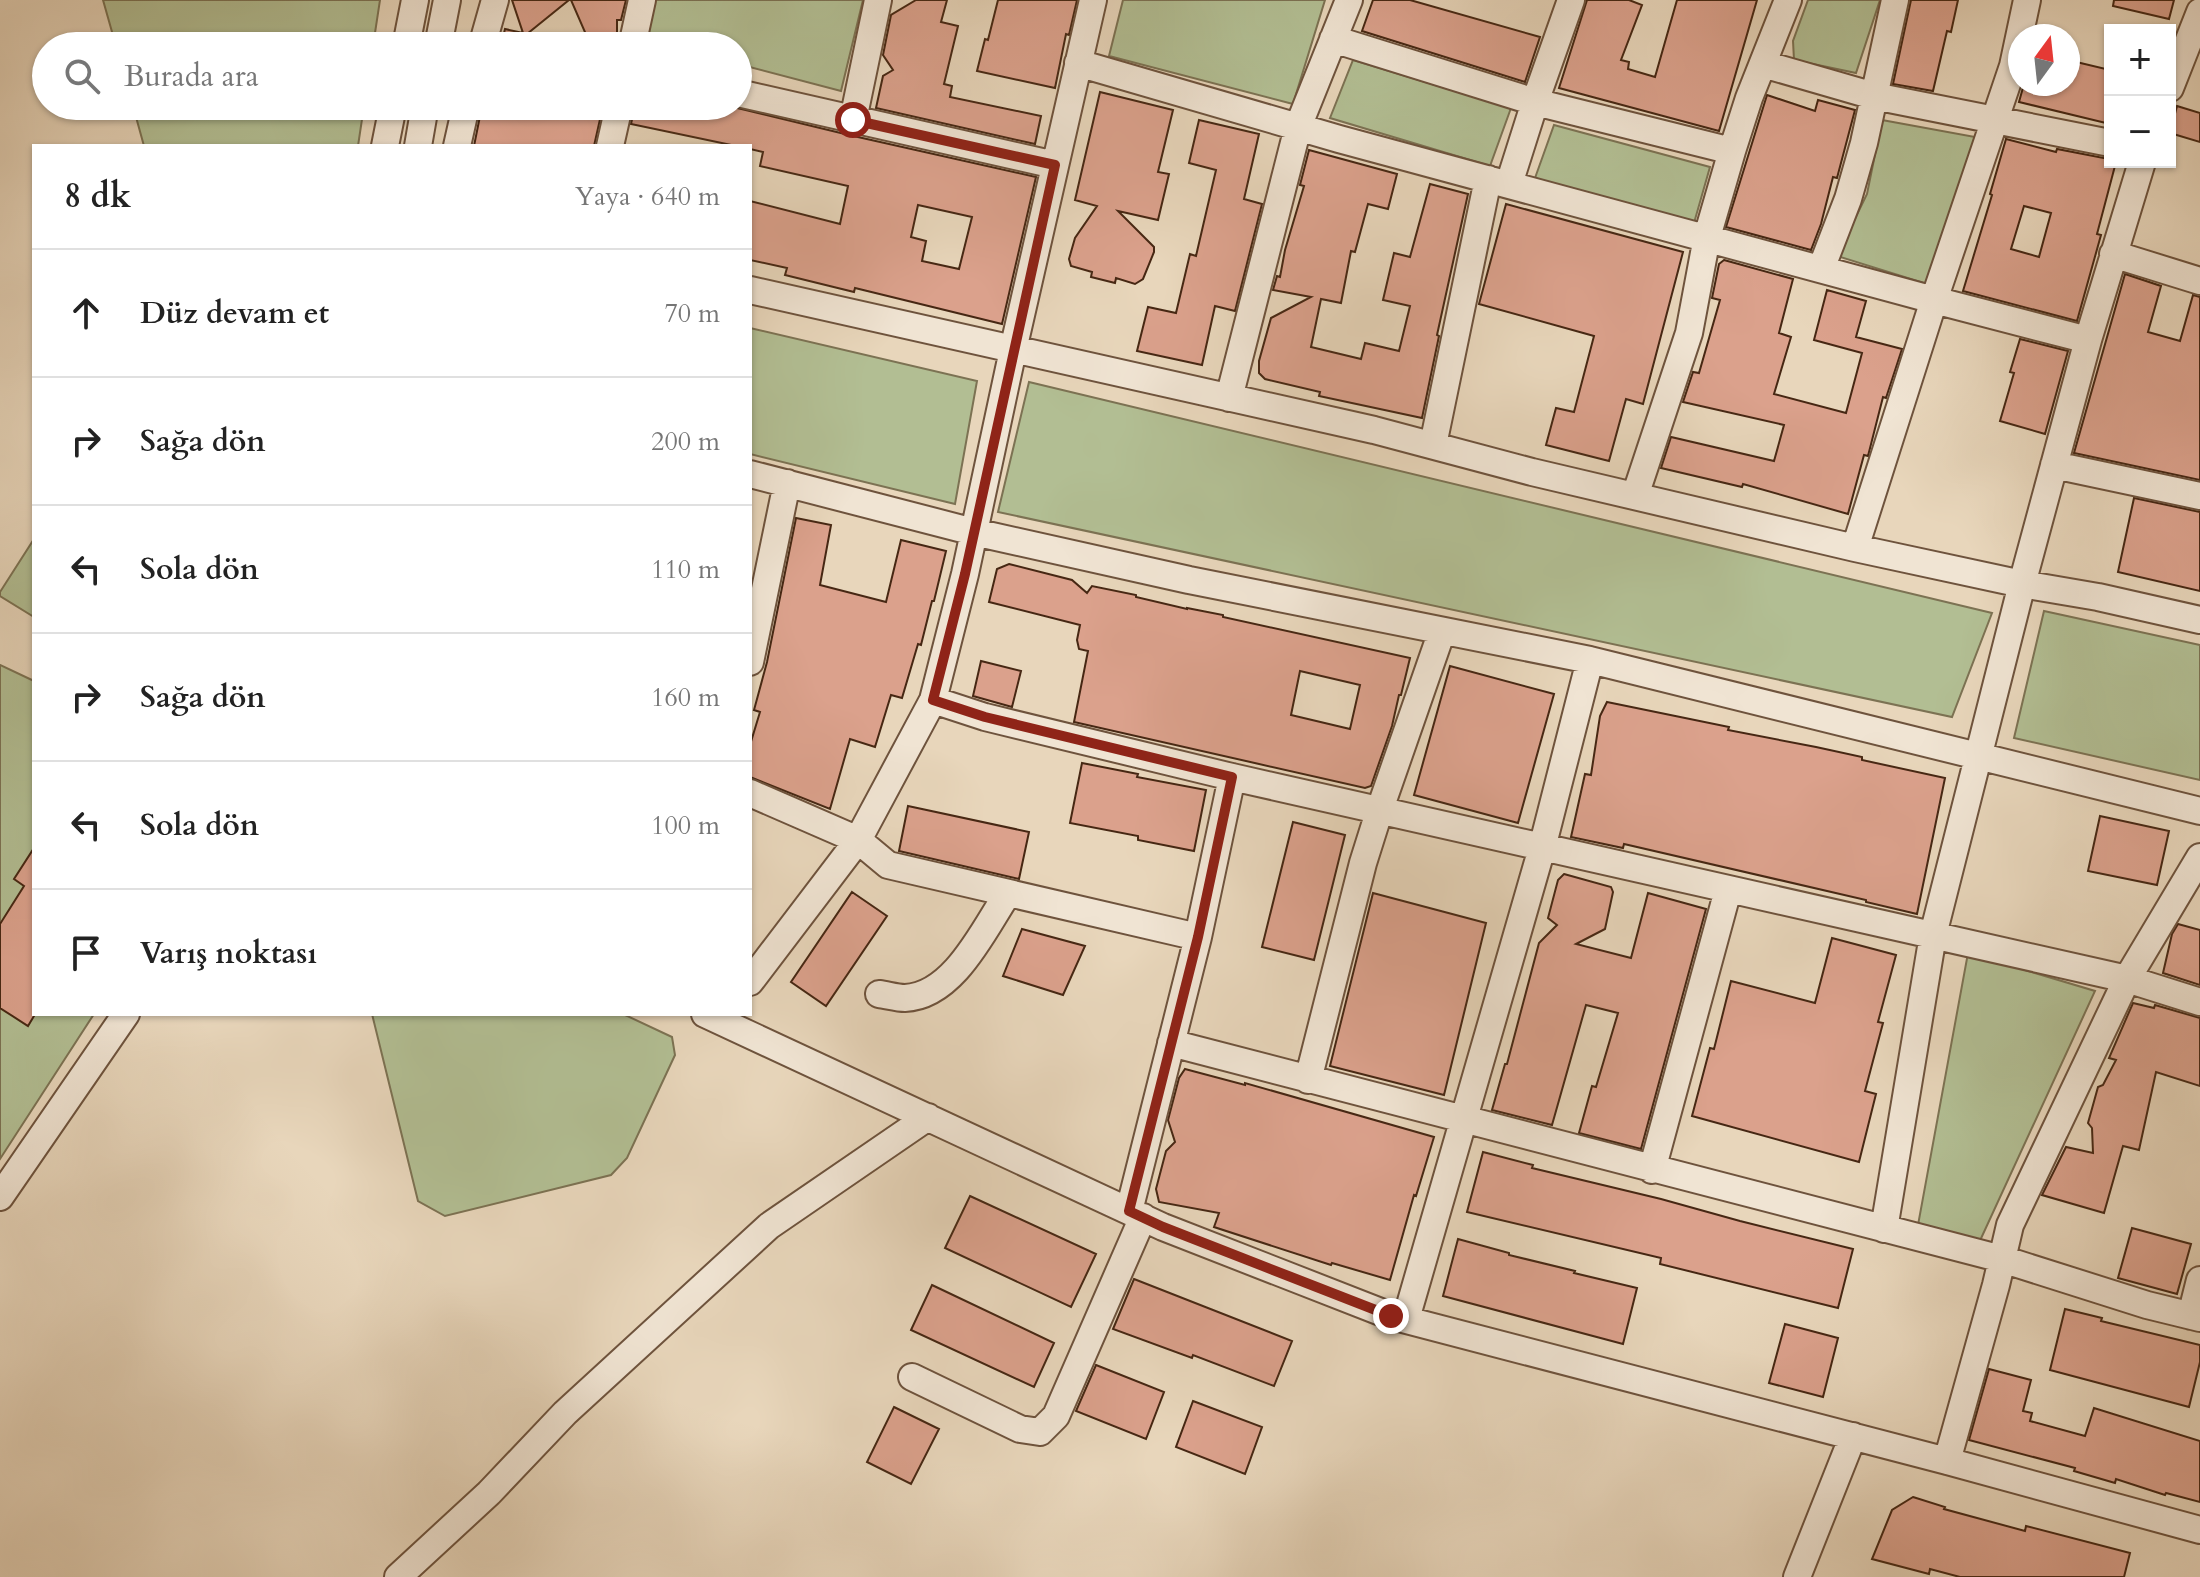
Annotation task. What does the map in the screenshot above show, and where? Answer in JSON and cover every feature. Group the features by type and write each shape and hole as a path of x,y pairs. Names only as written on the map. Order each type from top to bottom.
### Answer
{"street":[{"path":"409,32 415,0"},
{"path":"441,32 447,0"},
{"path":"486,32 495,0"},
{"path":"635,32 642,0"},
{"path":"853,120 878,0"},
{"path":"752,979 858,840 933,700 974,532 1093,0"},
{"path":"1229,398 1298,127 1349,0"},
{"path":"1433,445 1498,182 1535,102 1571,0"},
{"path":"1635,496 1689,333 1707,237 1732,151 1749,98 1788,0"},
{"path":"1821,269 1848,199 1864,143 1895,0"},
{"path":"1855,548 2013,66 2027,0"},
{"path":"2176,73 2200,12"},
{"path":"1333,39 1535,102 1732,151"},
{"path":"1078,63 1498,182 2088,340"},
{"path":"1763,64 1874,96 2104,142"},
{"path":"752,96 1055,165"},
{"path":"385,144 390,120"},
{"path":"418,144 423,120"},
{"path":"457,144 463,120"},
{"path":"610,144 616,120"},
{"path":"1884,1229 1933,935 2054,465 2140,168"},
{"path":"2113,254 2200,281"},
{"path":"752,290 1374,430 1532,472 1855,548 2200,620"},
{"path":"2054,465 2200,496"},
{"path":"752,474 974,532 1189,580 1590,660 2200,811"},
{"path":"752,652 787,483"},
{"path":"1308,1080 1363,863 1442,631"},
{"path":"1406,1319 1542,848 1590,660"},
{"path":"933,700 985,717 1232,777 2127,979 2200,1002"},
{"path":"912,1377 1020,1429 1040,1432 1056,1416 1136,1214 1171,1043 1198,937 1232,777"},
{"path":"752,794 858,840 888,865 1198,937"},
{"path":"1947,1461 2010,1225 2127,979 2200,857"},
{"path":"1652,1170 1728,890"},
{"path":"879,994 905,998 937,988 969,954 1008,893"},
{"path":"0,1197 125,1016"},
{"path":"717,1016 1136,1214 1391,1316 2200,1530"},
{"path":"1171,1043 2002,1259 2195,1317 2200,1280"},
{"path":"398,1577 489,1493 565,1413 769,1226 928,1117"},
{"path":"1797,1577 1853,1436"}],"green space":[{"path":"103,0 380,0 375,32 112,32"},
{"path":"652,0 863,0 841,91 752,68 752,32 644,32"},
{"path":"1123,0 1325,0 1293,104 1109,56"},
{"path":"1808,0 1880,0 1856,73 1794,60 1793,41"},
{"path":"1353,60 1511,108 1490,166 1330,118"},
{"path":"137,120 362,120 358,144 143,144"},
{"path":"1882,120 1975,137 1930,285 1837,256 1867,194"},
{"path":"1554,125 1710,167 1692,230 1535,178"},
{"path":"752,328 977,381 955,504 752,454"},
{"path":"1029,382 1992,613 1952,717 998,512"},
{"path":"32,542 32,616 0,596"},
{"path":"2044,611 2200,645 2200,780 2014,738"},
{"path":"0,665 32,680 32,1016 93,1016 0,1159"},
{"path":"1968,953 2095,991 1978,1245 1918,1225"},
{"path":"372,1016 627,1016 672,1037 675,1055 627,1158 611,1175 445,1216 418,1201"}],"building":[{"path":"512,0 569,0 529,32 523,32"},
{"path":"571,0 626,0 621,20 617,20 617,32 585,32"},
{"path":"916,0 947,0 941,22 958,26 944,84 952,86 950,97 1041,116 1035,144 876,108 883,76 893,70 883,55 891,15"},
{"path":"998,0 1077,0 1069,35 1066,34 1055,88 977,71"},
{"path":"1373,0 1410,0 1540,37 1525,82 1362,31"},
{"path":"1587,0 1629,0 1642,5 1621,60 1629,62 1628,69 1655,77 1677,0 1757,0 1719,131 1559,88"},
{"path":"1911,0 1958,0 1933,91 1893,84"},
{"path":"2114,0 2174,0 2169,19 2113,6"},
{"path":"2080,63 2104,69 2104,123 2019,102 2021,96 2080,96"},
{"path":"1100,92 1173,110 1158,172 1169,174 1158,220 1118,211 1154,247 1143,279 1135,284 1116,278 1115,283 1091,277 1092,272 1071,266 1069,259 1075,238 1097,206 1075,200"},
{"path":"1767,95 1815,111 1818,100 1855,110 1837,178 1833,177 1811,250 1726,227"},
{"path":"2177,106 2200,113 2200,142 2176,135"},
{"path":"752,112 1036,177 1002,324 855,288 854,292 785,275 787,268 752,260 752,202 840,224 848,186 760,166 763,152 752,149 752,144 726,144 631,124 632,120 752,120","holes":["918,205 972,217 959,269 922,261 926,241 911,237"]},
{"path":"479,120 600,120 594,144 474,144"},
{"path":"1199,120 1259,134 1244,199 1262,204 1235,311 1215,306 1202,365 1137,351 1148,307 1176,313 1190,254 1196,256 1216,170 1189,163"},
{"path":"2006,139 2056,152 2057,149 2104,158 2104,168 2114,168 2097,234 2101,235 2077,321 1963,291","holes":["2024,206 2051,213 2039,257 2011,249"]},
{"path":"1309,150 1397,174 1388,209 1368,204 1355,252 1351,251 1341,303 1321,299 1311,347 1361,359 1365,343 1399,351 1410,306 1383,300 1394,253 1410,257 1430,184 1468,194 1422,418 1319,396 1320,392 1265,379 1259,373 1259,361 1271,318 1311,297 1273,290 1277,276 1280,277 1304,186 1300,185"},
{"path":"1506,204 1683,252 1643,404 1626,399 1609,461 1546,445 1556,408 1574,412 1594,336 1479,304"},
{"path":"1724,260 1793,279 1779,333 1791,337 1774,394 1846,413 1862,353 1814,340 1827,290 1866,301 1856,337 1902,349 1886,398 1883,397 1868,456 1864,455 1848,514 1743,484 1742,487 1661,468 1671,437 1774,461 1784,425 1683,402 1693,372 1699,373 1720,300 1712,298 1719,264"},
{"path":"2125,274 2161,286 2148,332 2180,341 2193,295 2200,297 2200,480 2074,453"},
{"path":"2020,339 2068,351 2045,434 2000,421"},
{"path":"2134,498 2200,512 2200,591 2118,572"},
{"path":"796,518 831,525 820,585 886,602 901,540 946,551 921,645 918,644 902,698 891,695 875,747 850,739 830,809 752,778 752,738 760,712 754,710 767,662"},
{"path":"1009,564 1072,580 1087,593 1092,586 1410,658 1392,726 1371,786 1365,788 1074,722 1088,651 1079,649 1080,625 989,602 997,569","holes":["1300,671 1360,685 1350,729 1291,715"]},
{"path":"981,661 1021,671 1012,707 973,696"},
{"path":"1450,666 1554,694 1518,823 1414,795"},
{"path":"1607,702 1945,778 1917,914 1624,844 1623,848 1571,837 1585,774 1591,775 1600,716"},
{"path":"1082,763 1206,790 1194,851 1070,823"},
{"path":"908,806 1029,832 1019,879 899,851"},
{"path":"2100,816 2169,831 2157,885 2088,871"},
{"path":"1293,822 1345,835 1314,960 1262,947"},
{"path":"32,851 34,1016 28,1026 0,1008 0,924 24,886 14,879"},
{"path":"1564,874 1611,887 1613,892 1605,929 1576,944 1631,958 1648,893 1706,909 1641,1149 1579,1133 1618,1013 1586,1005 1552,1125 1492,1110 1539,943 1557,925 1548,918 1558,880"},
{"path":"852,892 887,916 826,1006 791,982"},
{"path":"1373,893 1486,923 1444,1095 1330,1066"},
{"path":"2178,924 2200,930 2200,985 2163,973 2172,934"},
{"path":"1022,929 1085,946 1063,995 1003,976"},
{"path":"1832,938 1896,955 1878,1022 1883,1023 1865,1091 1876,1094 1859,1162 1692,1116 1710,1048 1714,1049 1731,981 1815,1003"},
{"path":"2133,1003 2154,1008 2155,1005 2200,1018 2200,1086 2156,1072 2139,1150 2123,1146 2104,1213 2042,1195 2066,1147 2093,1153 2092,1128 2088,1123 2098,1087 2103,1085 2116,1060 2109,1058"},
{"path":"1185,1069 1434,1137 1390,1280 1331,1265 1214,1227 1219,1213 1159,1202 1156,1189 1166,1151 1175,1142 1168,1120 1179,1078"},
{"path":"1483,1152 1533,1165 1532,1168 1853,1249 1838,1308 1660,1264 1661,1258 1467,1212"},
{"path":"970,1196 1096,1254 1071,1307 945,1248"},
{"path":"2132,1228 2191,1244 2177,1294 2118,1278"},
{"path":"1458,1239 1637,1288 1623,1344 1443,1296"},
{"path":"1134,1279 1292,1341 1274,1386 1113,1329"},
{"path":"932,1285 1054,1343 1034,1387 911,1330"},
{"path":"2065,1309 2200,1345 2200,1362 2189,1407 2050,1370"},
{"path":"1785,1324 1838,1338 1823,1397 1769,1383"},
{"path":"1096,1365 1164,1392 1146,1439 1076,1411"},
{"path":"1989,1369 2031,1380 2023,1411 2032,1413 2030,1421 2085,1436 2094,1408 2200,1441 2200,1502 2165,1495 2116,1479 2115,1483 2074,1471 2075,1468 1969,1440"},
{"path":"1193,1401 1262,1427 1245,1474 1176,1447"},
{"path":"894,1407 939,1429 911,1484 867,1462"},
{"path":"1913,1497 1944,1509 2025,1531 2026,1526 2130,1553 2124,1577 1960,1577 1930,1569 1929,1574 1872,1559 1892,1510"}],"route":[{"path":"853,120 1055,165 965,574 933,700 985,717 1232,777 1198,937 1129,1211 1391,1316"}]}
